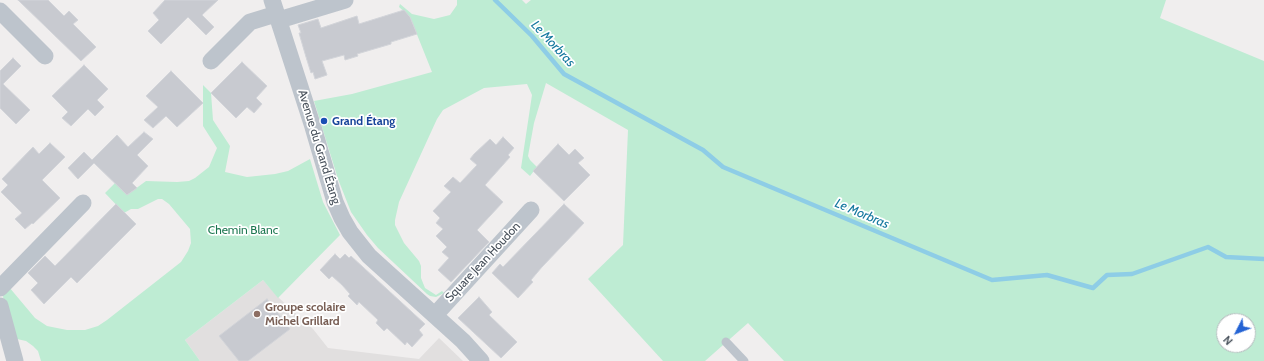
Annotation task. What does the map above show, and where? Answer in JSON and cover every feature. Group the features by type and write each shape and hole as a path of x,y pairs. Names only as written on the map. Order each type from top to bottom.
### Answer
{"street":[{"path":"211,61 250,22 276,11 345,0"},
{"path":"0,11 45,56"},
{"name":"Avenue du Grand Étang","path":"276,11 335,202 350,232 369,256 463,341 481,361"},
{"path":"0,288 83,203"},
{"name":"Square Jean Houdon","path":"435,315 531,210"},
{"path":"0,306 15,361"}],"lane":[{"path":"726,342 740,360"}],"shaded area":[{"name":"Groupe scolaire Michel Grillard","path":"263,280 279,298 313,329 328,348 419,359 439,338 463,361 200,361 185,340"}],"green space":[{"path":"457,0 522,0 526,4 531,0 1166,0 1160,18 1264,61 1264,361 784,361 748,323 705,361 663,361 588,279 623,245 628,130 546,83 534,123 528,156 537,167 530,176 521,168 532,95 527,84 484,88 443,110 437,119 399,202 395,220 395,225 404,243 419,261 421,266 421,278 425,288 436,295 442,291 444,293 436,297 430,296 378,248 351,212 338,179 314,101 352,94 432,72 410,17 399,7 400,4 412,14 434,19 450,15 457,5"},
{"name":"Chemin Blanc","path":"203,85 211,93 213,120 230,146 225,172 247,177 275,174 288,171 310,159 323,202 340,235 278,298 263,280 185,340 200,361 41,361 38,351 33,346 26,341 17,339 3,297 4,292 9,287 35,318 47,326 67,330 85,330 98,326 107,320 181,262 188,251 191,243 190,229 169,204 162,199 158,199 138,209 131,209 124,213 105,193 115,183 127,195 146,181 189,181 209,167 217,148 203,126"}],"building":[{"path":"18,0 48,0 64,16 69,11 78,20 73,24 96,47 81,61"},
{"path":"165,0 218,0 202,15 214,27 206,35 188,17 161,44 148,31 159,20 153,13"},
{"path":"404,10 410,17 417,34 391,42 391,44 357,54 358,56 345,60 344,55 322,61 327,75 315,79 313,72 311,73 298,25 318,19 321,28 357,16 359,24"},
{"path":"13,58 21,66 3,84 30,110 16,124 0,108 0,71"},
{"path":"242,62 267,86 256,98 262,104 254,113 247,107 236,118 211,93"},
{"path":"84,65 108,89 97,100 104,107 95,116 88,109 71,126 62,118 68,112 52,96"},
{"path":"171,71 203,103 177,127 166,116 153,128 144,120 158,107 146,96"},
{"path":"144,132 153,139 137,155 148,166 132,183 137,188 127,195 94,163 78,179 68,168 84,152 92,160 117,135 128,147"},
{"path":"503,137 514,148 508,155 510,157 485,185 503,202 477,230 489,242 451,282 438,270 449,258 442,252 447,247 436,236 443,229 436,223 440,218 433,211 451,192 444,186 453,177 460,183 477,165 470,159 474,154 490,139 496,145"},
{"path":"50,143 65,157 42,180 60,198 33,224 32,223 25,229 15,219 22,213 1,192 8,185 2,179 33,147 39,154"},
{"path":"558,144 569,155 575,149 584,158 578,163 590,175 564,201 533,171"},
{"path":"116,204 136,224 77,283 71,277 44,304 31,290 38,283 28,273 45,256 55,266"},
{"path":"564,204 584,223 542,267 531,280 533,282 518,298 492,273 500,264 503,267"},
{"path":"335,254 340,259 345,254 349,258 351,256 425,324 419,330 423,335 412,347 407,342 405,345 387,328 384,331 376,323 378,320 359,302 357,305 348,296 350,294 342,285 332,276 329,279 320,270"},
{"path":"479,297 492,312 489,315 517,342 501,358 458,318"},
{"path":"267,299 290,329 248,361 239,361 219,336"}],"waterway":[{"name":"Le Morbras","path":"495,0 532,36 564,74 703,150 723,167 992,280 1047,275 1093,288 1107,275 1132,274 1208,247 1226,257 1264,259"}],"place":[{"name":"Grand Étang","path":"324,121"},
{"name":"Groupe scolaire Michel Grillard","path":"257,314"}]}
